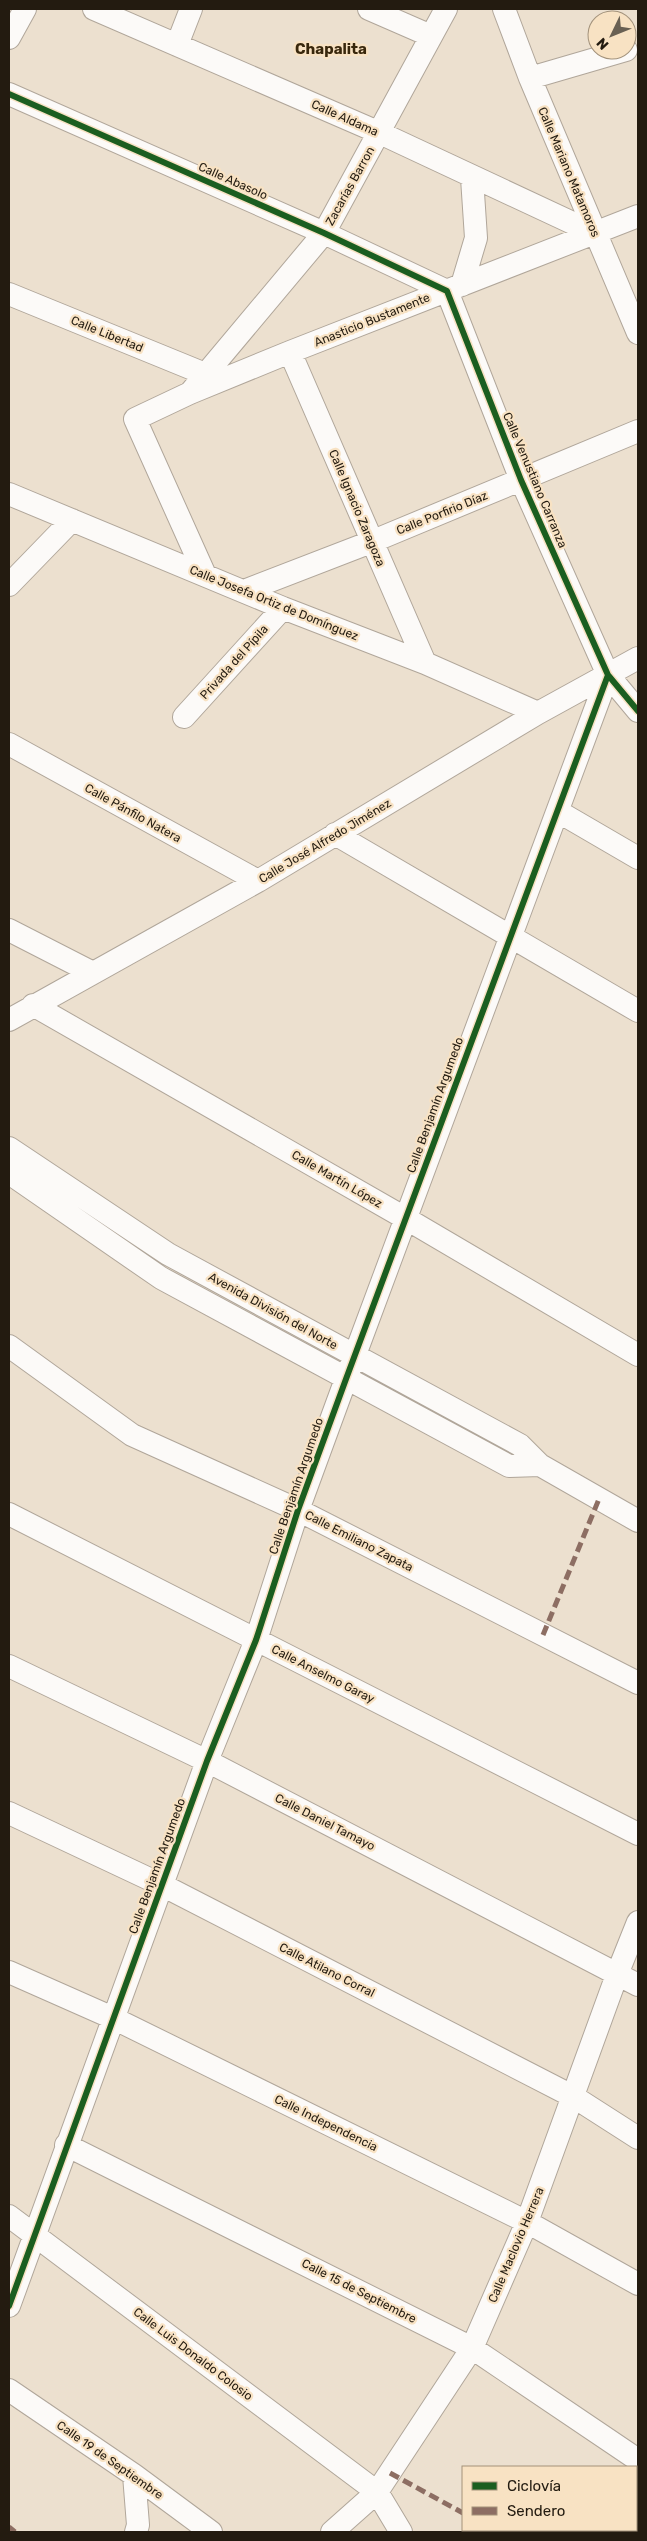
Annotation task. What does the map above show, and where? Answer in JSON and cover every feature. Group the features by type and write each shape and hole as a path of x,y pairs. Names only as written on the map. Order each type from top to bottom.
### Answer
{"street":[{"path":"9,38 25,9"},
{"name":"Calle Aldama","path":"94,9 380,133 472,178 594,233"},
{"path":"177,45 192,9"},
{"path":"369,9 431,36"},
{"name":"Zacarías Barron","path":"190,393 324,233 446,9"},
{"name":"Calle Mariano Matamoros","path":"504,9 530,78 594,233 638,333"},
{"path":"530,78 592,60"},
{"name":"Calle Abasolo","path":"9,94 324,233 454,288"},
{"path":"454,288 476,238 472,178"},
{"name":"Anasticio Bustamente","path":"205,575 135,419 190,393 290,352 638,216"},
{"name":"Calle Venustiano Carranza","path":"454,288 521,480 608,675 638,711"},
{"name":"Calle Libertad","path":"9,294 205,374"},
{"name":"Calle Ignacio Zaragoza","path":"290,352 425,663"},
{"name":"Calle Porfirio Díaz","path":"244,591 371,542 638,431"},
{"name":"Calle Josefa Ortiz de Domínguez","path":"9,494 283,608 425,663 538,713"},
{"path":"9,585 72,520"},
{"name":"Privada del Pípila","path":"184,717 283,608"},
{"name":"Calle José Alfredo Jiménez","path":"9,1020 258,881 538,713 638,658"},
{"name":"Calle Benjamín Argumedo","path":"9,2306 207,1761 256,1640 298,1510 405,1218 510,935 559,812 608,675"},
{"name":"Calle Pánfilo Natera","path":"9,744 258,881"},
{"path":"559,812 638,858"},
{"path":"335,834 638,1011"},
{"path":"9,930 93,973"},
{"name":"Calle Martín López","path":"33,1005 405,1218 638,1355"},
{"name":"Avenida División del Norte","path":"9,1148 168,1254 520,1445 540,1466 638,1521"},
{"name":"Avenida División del Norte","path":"9,1173 160,1278 509,1466 540,1466"},
{"name":"Calle Emiliano Zapata","path":"9,1346 132,1435 298,1510 638,1683"},
{"name":"Calle Anselmo Garay","path":"9,1514 638,1834"},
{"name":"Calle Daniel Tamayo","path":"9,1666 207,1761 618,1972 638,1985"},
{"name":"Calle Atilano Corral","path":"9,1813 162,1885 574,2096 638,2138"},
{"name":"Calle Maclovio Herrera","path":"332,2532 378,2492 472,2348 527,2222 638,1922"},
{"name":"Calle Independencia","path":"9,1972 113,2018 527,2222 638,2284"},
{"name":"Calle 15 de Septiembre","path":"66,2145 472,2348 638,2460"},
{"name":"Calle Luis Donaldo Colosio","path":"9,2216 378,2492"},
{"name":"Calle 19 de Septiembre","path":"9,2390 134,2476 211,2532"},
{"path":"134,2476 138,2525 136,2532"},
{"path":"378,2492 401,2532"}],"marked path":[{"path":"543,1635 599,1499"},
{"path":"390,2473 462,2512"},
{"path":"9,2527 15,2532"}],"cycle path":[{"path":"9,94 324,233 447,291 521,480 608,675 638,711"},
{"path":"9,2306 207,1761 256,1640 298,1510 346,1379 608,675"}],"district":[{"name":"Chapalita","path":"331,49"}]}
